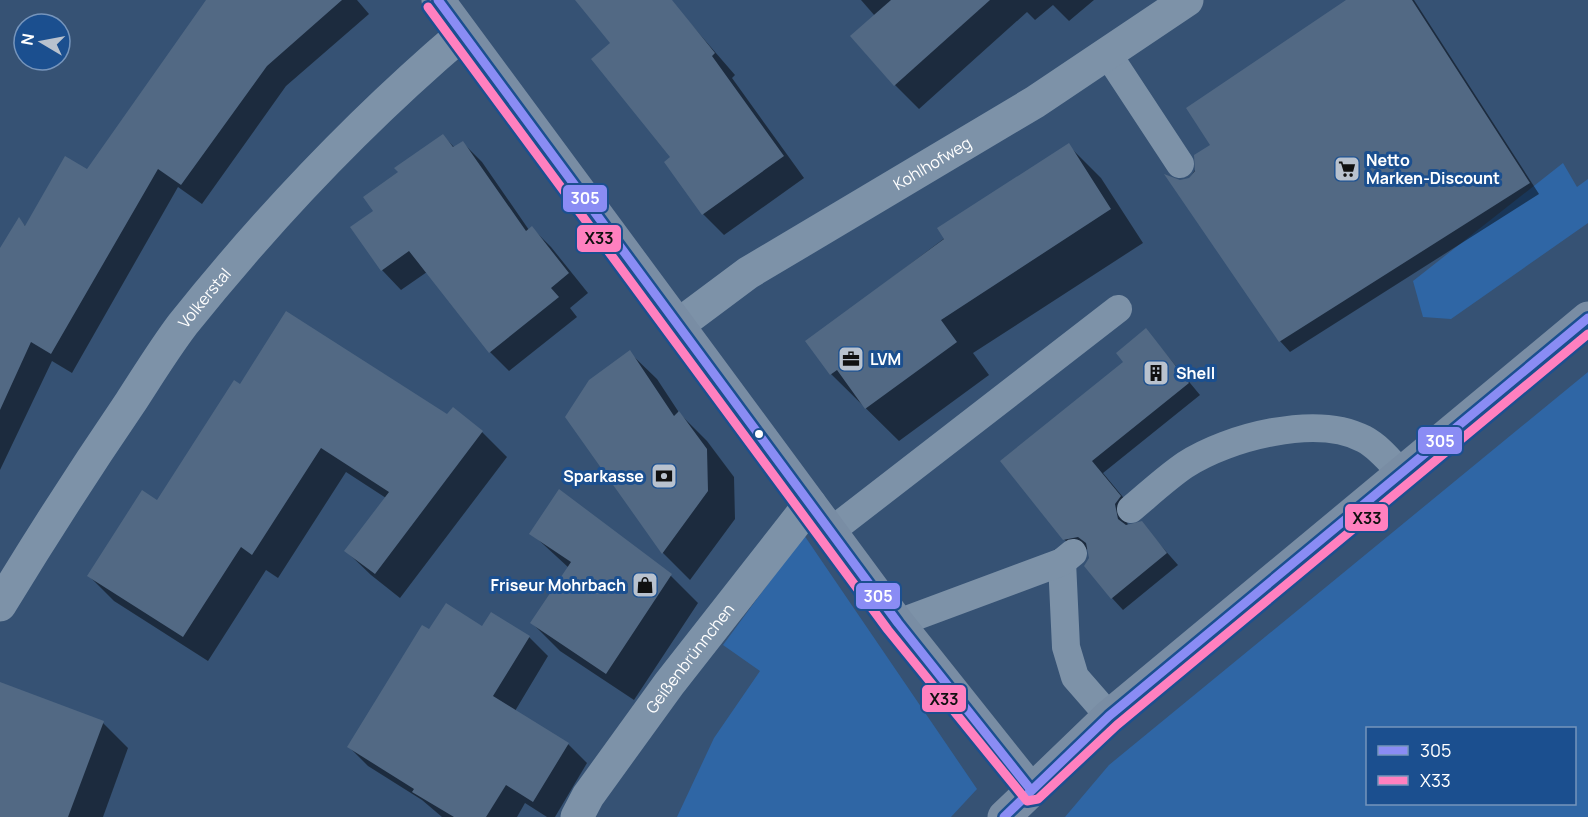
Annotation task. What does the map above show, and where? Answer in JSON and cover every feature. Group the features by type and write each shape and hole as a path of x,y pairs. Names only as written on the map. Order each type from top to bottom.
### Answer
{"street":[{"path":"438,0 898,623 1031,790"},
{"name":"Kohlhofweg","path":"677,326 748,273 1035,102 1188,0"},
{"name":"Volkerstal","path":"0,605 66,498 182,326 253,241 325,162 403,85 462,34"},
{"path":"1004,817 1108,716 1588,318"},
{"name":"Geißenbrünnchen","path":"577,817 588,796 669,684 810,504"}],"lane":[{"path":"1107,53 1180,164"},
{"path":"830,532 1118,309"},
{"path":"1131,508 1185,465 1239,439 1306,429 1347,433 1365,440 1385,455 1401,473"},
{"path":"898,623 1068,557 1066,647 1075,676 1108,716"}],"shaded area":[{"path":"1563,163 1577,187 1588,179 1588,223 1451,319 1423,317 1413,281"},
{"path":"1588,372 1588,817 1065,817 1109,765"},
{"path":"804,535 977,789 951,817 677,817 714,738 760,671 723,645"}],"building":[{"path":"206,0 342,0 267,66 181,185 158,169 51,354 31,342 0,410 0,248 19,217 25,226 65,156 87,169"},
{"path":"575,0 672,0 715,53 712,56 784,156 702,215 664,162 670,157 591,59 610,43"},
{"path":"891,0 990,0 894,86 850,36"},
{"name":"Netto Marken-Discount","path":"1346,0 1412,0 1530,183 1279,342 1164,174 1180,180 1189,178 1195,171 1194,155 1210,145 1186,108"},
{"path":"443,134 453,147 463,141 526,231 532,226 569,273 551,288 559,297 489,353 409,251 381,271 350,227 373,211 363,197 398,172 394,168"},
{"path":"1069,143 1111,209 941,320 957,342 865,409 837,370 830,375 805,341 944,239 937,228"},
{"path":"286,311 447,414 453,407 483,431 375,574 344,551 389,492 321,448 252,555 241,547 183,637 87,576 142,490 157,500 234,380 240,384"},
{"path":"1146,328 1189,383 1092,461 1121,496 1115,504 1118,519 1126,525 1142,521 1167,553 1111,599 1084,566 1089,558 1086,543 1078,537 1063,540 1000,461 1123,362 1116,353"},
{"path":"630,350 674,416 679,411 707,449 708,491 662,554 565,417 589,380"},
{"path":"559,489 672,574 606,674 530,623 571,562 529,534"},
{"path":"446,603 482,626 491,612 530,636 493,696 569,743 533,802 506,785 486,817 454,817 412,792 414,789 347,747 422,625 429,629"},
{"path":"0,682 104,721 68,817 0,817"}],"transit line":[{"name":"305","path":"438,0 898,623 1031,790"},
{"name":"X33","path":"428,7 888,630 1027,801 1038,799 1117,725 1588,334"},
{"name":"305","path":"1004,817 1109,716 1588,318"}],"place":[{"name":"Netto Marken-Discount","path":"1347,169"},
{"name":"LVM","path":"851,359"},
{"name":"Shell","path":"1156,373"},
{"name":"Sparkasse","path":"664,476"},
{"name":"Friseur Mohrbach","path":"645,585"}]}
